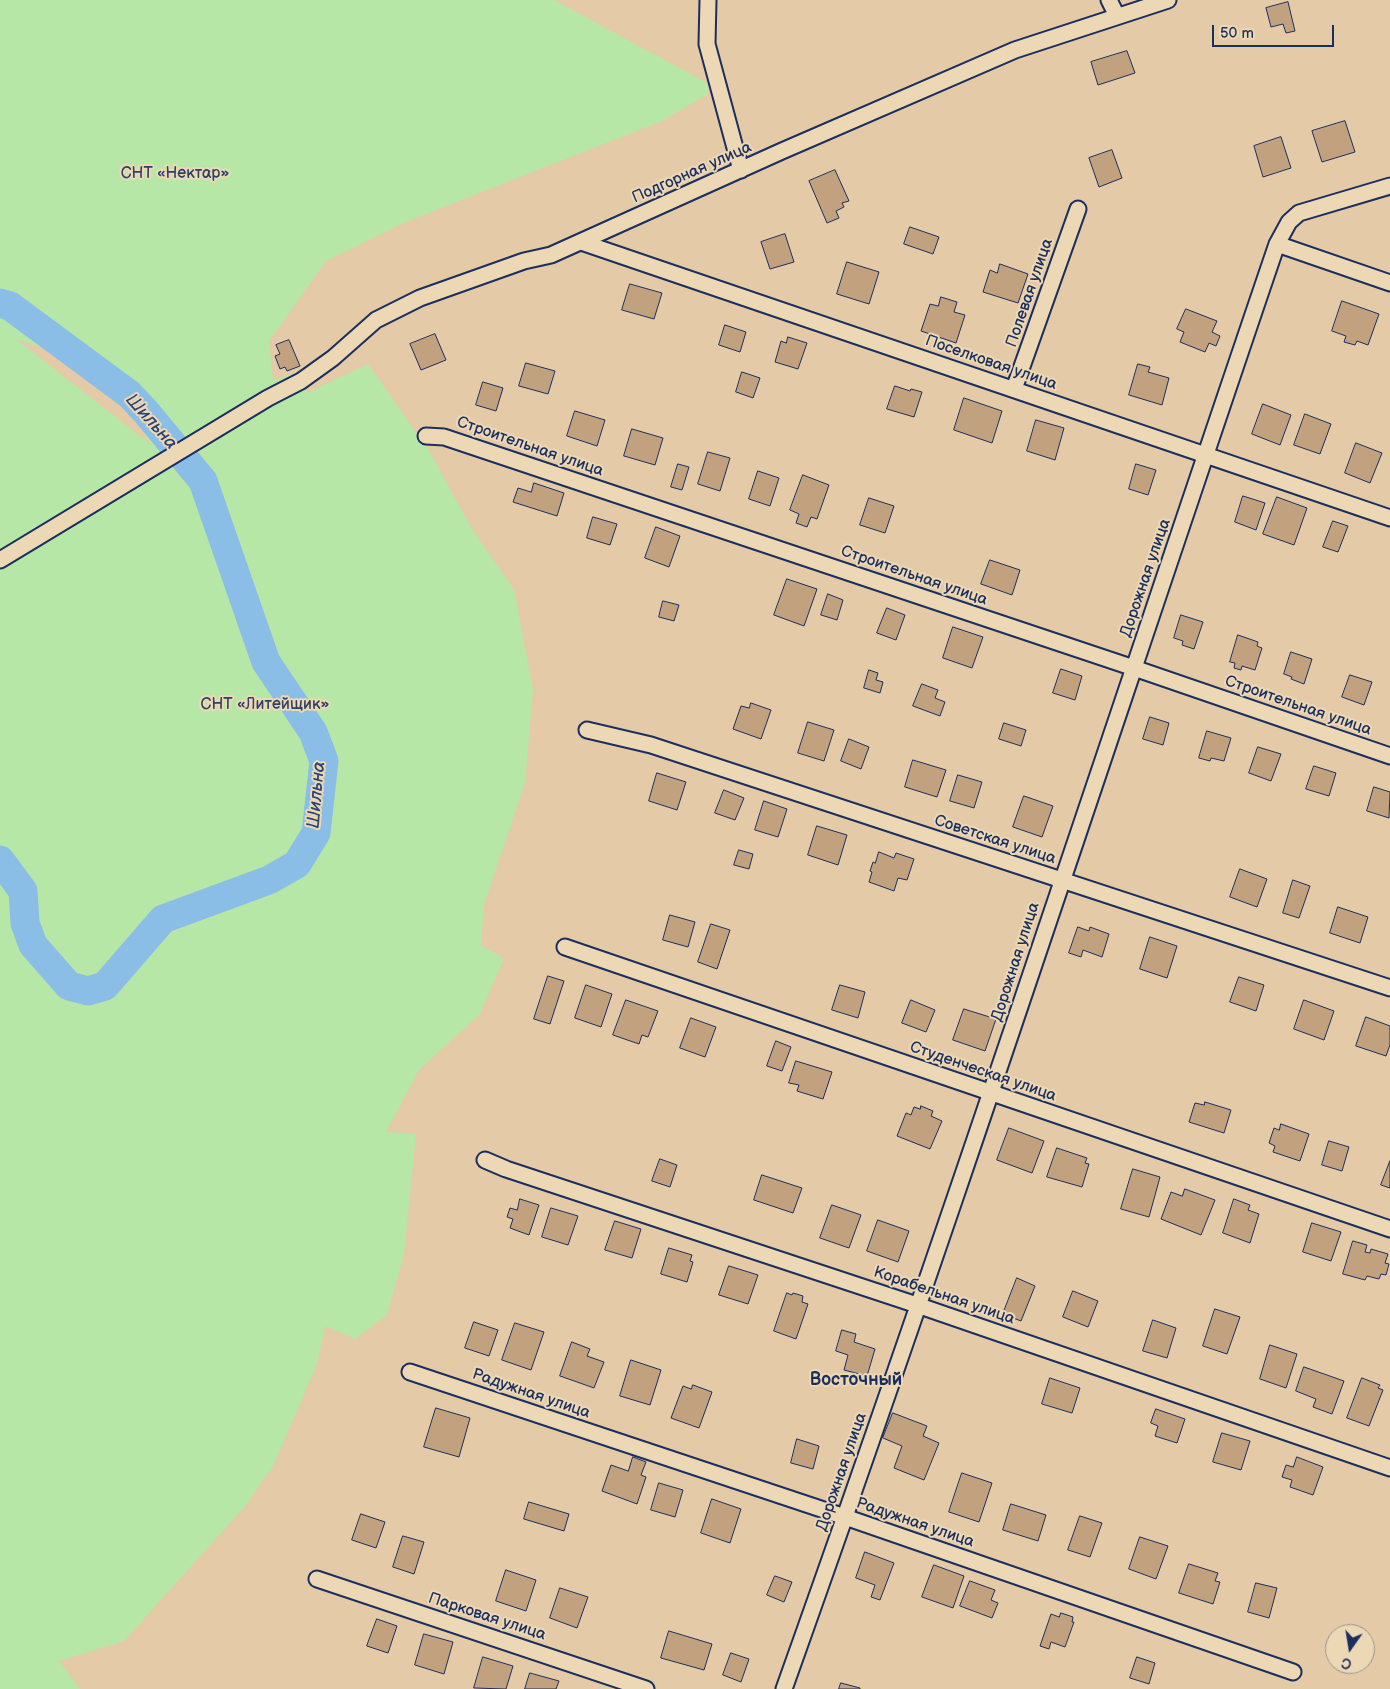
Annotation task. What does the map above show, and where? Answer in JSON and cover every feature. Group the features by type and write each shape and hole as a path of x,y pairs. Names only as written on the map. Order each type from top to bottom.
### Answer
{"street":[{"path":"708,0 707,44 741,170"},
{"path":"1110,0 1117,16"},
{"name":"Подгорная улица","path":"0,560 268,398 301,381 333,358 376,320 420,298 524,261 551,255 782,151 1015,50 1168,0"},
{"name":"Дорожная улица","path":"784,1689 845,1518 991,1093 1277,244 1289,222 1299,212 1390,186"},
{"name":"Полевая улица","path":"1014,389 1078,209"},
{"name":"Поселковая улица","path":"581,242 1390,518"},
{"path":"1277,244 1390,283"},
{"name":"Строительная улица","path":"426,436 444,437 1134,668 1390,756"},
{"name":"Советская улица","path":"587,730 651,745 1390,988"},
{"name":"Студенческая улица","path":"565,947 1390,1229"},
{"name":"Корабельная улица","path":"485,1160 506,1169 917,1305 1390,1468"},
{"name":"Радужная улица","path":"410,1372 845,1518 1293,1672"},
{"name":"Парковая улица","path":"317,1579 646,1689"}],"green space":[{"name":"СНТ «Литейщик»","path":"0,0 554,0 707,83 708,94 662,121 408,221 326,261 269,341 273,381 297,372 307,393 368,364 431,454 470,526 514,590 533,690 525,783 484,905 481,946 504,958 480,1014 419,1070 386,1132 416,1134 404,1254 387,1315 355,1339 325,1326 317,1364 273,1466 246,1505 124,1641 59,1661 80,1689 0,1689","holes":["16,339 50,350 123,397 150,444"]}],"building":[{"path":"1288,2 1295,31 1286,33 1283,24 1271,27 1266,8"},
{"path":"1127,51 1135,73 1098,85 1091,62"},
{"path":"1345,121 1355,152 1322,162 1312,131"},
{"path":"1281,137 1291,168 1263,177 1254,146"},
{"path":"1112,150 1122,178 1099,187 1089,158"},
{"path":"835,170 849,201 842,203 844,207 836,211 839,218 827,223 809,181"},
{"path":"910,227 939,237 933,254 904,244"},
{"path":"785,234 794,262 770,269 761,242"},
{"path":"847,262 879,272 869,304 837,294"},
{"path":"1000,264 1028,274 1018,303 983,292 990,270 997,273"},
{"path":"630,284 662,293 654,319 622,310"},
{"path":"941,297 957,302 954,312 965,315 956,343 921,331 930,304 938,306"},
{"path":"1342,301 1379,314 1368,345 1357,341 1355,345 1344,342 1346,336 1332,331"},
{"path":"1186,309 1217,321 1212,332 1220,336 1216,346 1209,343 1205,352 1180,342 1184,332 1177,329"},
{"path":"725,325 746,332 740,352 719,345"},
{"path":"435,334 446,360 421,370 410,344"},
{"path":"788,337 807,343 798,369 775,362 781,341 786,343"},
{"path":"289,340 300,366 287,371 285,367 280,369 275,356 280,354 276,345"},
{"path":"526,363 555,371 548,394 519,386"},
{"path":"1138,364 1150,367 1148,372 1169,378 1162,405 1129,395"},
{"path":"742,372 760,378 753,398 736,392"},
{"path":"483,382 503,388 496,411 476,405"},
{"path":"895,386 910,391 911,389 922,392 914,417 887,409"},
{"path":"964,398 1002,411 992,443 954,430"},
{"path":"1263,404 1291,415 1280,445 1252,434"},
{"path":"575,411 605,420 597,446 567,436"},
{"path":"1305,414 1331,424 1320,454 1294,445"},
{"path":"1036,420 1064,428 1055,460 1027,451"},
{"path":"632,429 663,438 655,465 624,456"},
{"path":"1356,443 1382,453 1370,483 1345,473"},
{"path":"708,452 730,458 720,491 698,484"},
{"path":"678,464 689,467 682,490 671,487"},
{"path":"1136,464 1156,470 1148,495 1129,489"},
{"path":"758,471 779,478 770,506 749,499"},
{"path":"803,475 829,485 817,519 811,517 807,527 796,523 799,514 790,510"},
{"path":"534,483 564,493 557,516 513,502 518,488 531,492"},
{"path":"1243,496 1265,503 1256,530 1235,522"},
{"path":"1277,497 1307,508 1294,545 1263,534"},
{"path":"869,498 894,506 885,533 860,525"},
{"path":"593,517 617,524 610,545 587,538"},
{"path":"1333,521 1348,526 1338,552 1323,547"},
{"path":"656,527 680,536 669,567 645,558"},
{"path":"990,560 1020,570 1012,595 981,584"},
{"path":"787,579 817,589 804,626 774,615"},
{"path":"828,594 843,600 837,620 821,615"},
{"path":"663,601 679,605 674,621 659,617"},
{"path":"887,608 905,615 896,640 877,633"},
{"path":"1181,615 1203,622 1194,649 1182,645 1183,641 1174,638"},
{"path":"953,627 983,637 972,668 943,658"},
{"path":"1238,635 1258,642 1257,646 1262,648 1255,670 1242,666 1241,670 1234,668 1235,663 1230,662"},
{"path":"1291,652 1312,659 1304,684 1284,674"},
{"path":"1061,669 1082,676 1075,700 1053,693"},
{"path":"869,670 878,673 876,680 883,682 880,693 864,688"},
{"path":"1350,675 1372,682 1364,705 1342,697"},
{"path":"922,684 938,690 935,698 945,702 940,716 913,706"},
{"path":"751,703 771,710 761,739 733,729 741,706 749,708"},
{"path":"1150,717 1169,723 1163,745 1143,739"},
{"path":"808,722 834,730 824,761 798,753"},
{"path":"1004,723 1026,730 1021,746 999,739"},
{"path":"1207,731 1231,738 1224,761 1211,758 1210,761 1199,758"},
{"path":"849,739 869,747 861,769 841,761"},
{"path":"1258,747 1281,754 1271,781 1249,773"},
{"path":"913,760 946,770 937,797 905,787"},
{"path":"1314,766 1336,773 1329,796 1306,789"},
{"path":"657,773 686,782 677,810 649,801"},
{"path":"958,775 982,782 974,808 950,801"},
{"path":"1374,787 1390,792 1389,818 1367,811"},
{"path":"724,790 744,798 735,820 715,813"},
{"path":"1024,796 1053,806 1042,837 1013,827"},
{"path":"764,801 787,809 778,837 755,830"},
{"path":"817,826 847,835 838,865 808,855"},
{"path":"739,850 753,854 749,869 734,865"},
{"path":"879,852 894,858 896,853 914,859 907,880 898,878 894,891 869,882 873,862 875,863"},
{"path":"1240,869 1267,879 1257,907 1230,897"},
{"path":"1293,880 1310,886 1299,918 1283,913"},
{"path":"1338,907 1368,917 1360,943 1330,933"},
{"path":"670,915 695,922 688,947 663,940"},
{"path":"711,924 730,930 717,969 698,962"},
{"path":"1078,927 1089,931 1090,927 1109,934 1102,957 1083,950 1081,957 1069,953"},
{"path":"1150,937 1177,946 1167,978 1140,969"},
{"path":"548,976 564,981 550,1024 534,1019"},
{"path":"1239,977 1264,985 1256,1011 1230,1002"},
{"path":"586,985 612,994 601,1027 575,1018"},
{"path":"840,985 865,992 858,1018 832,1010"},
{"path":"626,1000 658,1011 648,1037 642,1035 639,1044 613,1035"},
{"path":"911,1000 935,1010 926,1032 902,1023"},
{"path":"1304,1000 1334,1011 1324,1040 1294,1029"},
{"path":"964,1009 996,1019 985,1051 953,1040"},
{"path":"1366,1017 1390,1026 1390,1045 1386,1056 1356,1046"},
{"path":"691,1018 716,1027 705,1057 680,1048"},
{"path":"776,1041 791,1047 782,1071 767,1066"},
{"path":"796,1061 832,1072 823,1099 797,1091 799,1085 789,1083"},
{"path":"1205,1102 1231,1110 1224,1133 1189,1122 1195,1103 1204,1105"},
{"path":"921,1106 933,1111 931,1116 942,1121 930,1149 897,1136 906,1113 911,1115 914,1107 920,1109"},
{"path":"1281,1124 1309,1134 1300,1161 1273,1152 1275,1146 1269,1143 1274,1128 1279,1130"},
{"path":"1009,1128 1044,1141 1032,1173 997,1160"},
{"path":"1329,1141 1349,1147 1342,1171 1322,1165"},
{"path":"1057,1148 1087,1158 1085,1163 1089,1164 1082,1187 1047,1177"},
{"path":"660,1159 677,1165 670,1187 652,1181"},
{"path":"1390,1161 1390,1188 1381,1185"},
{"path":"1133,1169 1160,1177 1149,1217 1121,1209"},
{"path":"762,1175 802,1188 793,1213 754,1200"},
{"path":"1185,1189 1215,1200 1201,1235 1161,1219 1171,1192 1182,1196"},
{"path":"520,1199 539,1205 529,1235 510,1228 513,1219 507,1217 510,1208 517,1210"},
{"path":"1234,1199 1250,1205 1248,1210 1259,1214 1250,1243 1223,1233"},
{"path":"832,1205 861,1215 849,1248 820,1238"},
{"path":"551,1208 578,1216 568,1245 542,1237"},
{"path":"878,1220 909,1231 898,1262 867,1251"},
{"path":"615,1221 641,1229 632,1258 605,1250"},
{"path":"1312,1223 1341,1232 1331,1261 1303,1252"},
{"path":"1353,1241 1367,1245 1365,1252 1370,1253 1371,1249 1388,1254 1385,1263 1389,1264 1386,1275 1381,1274 1379,1279 1367,1276 1365,1280 1343,1274"},
{"path":"669,1248 692,1255 690,1261 693,1262 687,1282 661,1274"},
{"path":"729,1266 758,1275 748,1304 719,1295"},
{"path":"1017,1278 1035,1286 1021,1321 1003,1314"},
{"path":"1073,1291 1098,1301 1088,1327 1063,1317"},
{"path":"787,1293 803,1296 802,1302 808,1304 796,1339 774,1331"},
{"path":"1215,1309 1240,1317 1227,1354 1203,1346"},
{"path":"1153,1320 1176,1328 1167,1358 1143,1351"},
{"path":"474,1322 498,1330 489,1356 465,1348"},
{"path":"515,1323 544,1332 531,1370 502,1360"},
{"path":"842,1330 856,1334 854,1342 875,1349 867,1376 844,1370 848,1355 836,1351"},
{"path":"572,1342 590,1349 587,1356 604,1362 594,1388 560,1376"},
{"path":"1270,1345 1297,1354 1286,1388 1260,1379"},
{"path":"631,1360 661,1370 650,1405 620,1396"},
{"path":"1304,1367 1344,1381 1332,1414 1313,1407 1316,1399 1296,1391"},
{"path":"1050,1378 1080,1388 1072,1413 1042,1404"},
{"path":"1362,1378 1380,1385 1378,1388 1383,1390 1369,1426 1347,1418"},
{"path":"693,1385 712,1392 699,1428 671,1418 683,1386 691,1389"},
{"path":"436,1408 470,1418 459,1457 424,1447"},
{"path":"1156,1409 1185,1419 1177,1443 1155,1436 1158,1426 1151,1423"},
{"path":"893,1413 927,1426 923,1436 939,1443 924,1480 894,1468 902,1446 883,1438"},
{"path":"1222,1433 1250,1441 1241,1470 1213,1462"},
{"path":"797,1439 819,1446 813,1469 791,1463"},
{"path":"633,1457 646,1462 641,1475 646,1477 637,1504 602,1491 611,1465 628,1471"},
{"path":"1297,1457 1323,1467 1313,1495 1290,1487 1292,1480 1282,1477 1286,1465 1293,1467"},
{"path":"962,1473 992,1483 979,1522 949,1512"},
{"path":"659,1483 683,1490 675,1517 651,1510"},
{"path":"712,1499 741,1509 730,1543 701,1533"},
{"path":"529,1502 569,1514 564,1531 524,1519"},
{"path":"1011,1504 1046,1515 1038,1541 1003,1530"},
{"path":"361,1514 385,1522 376,1548 352,1540"},
{"path":"1080,1516 1102,1523 1090,1557 1068,1550"},
{"path":"403,1536 424,1542 414,1574 393,1567"},
{"path":"1140,1537 1168,1546 1156,1579 1129,1569"},
{"path":"865,1552 894,1563 880,1600 871,1597 875,1585 856,1578"},
{"path":"1189,1564 1218,1573 1215,1581 1220,1582 1213,1604 1179,1593"},
{"path":"934,1565 964,1576 953,1608 922,1597"},
{"path":"506,1570 536,1580 526,1611 496,1601"},
{"path":"775,1576 792,1582 784,1602 767,1595"},
{"path":"970,1581 995,1590 991,1600 998,1603 992,1618 960,1606"},
{"path":"1256,1583 1277,1588 1269,1618 1248,1612"},
{"path":"560,1588 588,1597 577,1628 550,1618"},
{"path":"1061,1613 1073,1617 1072,1622 1074,1622 1065,1647 1051,1642 1049,1649 1040,1646 1051,1614 1059,1617"},
{"path":"377,1619 397,1626 388,1653 367,1646"},
{"path":"669,1631 712,1644 704,1670 661,1658"},
{"path":"424,1634 453,1642 444,1674 415,1665"},
{"path":"731,1653 749,1659 741,1682 723,1675"},
{"path":"483,1657 513,1666 506,1689 474,1688"},
{"path":"1137,1657 1155,1663 1149,1684 1130,1678"},
{"path":"530,1673 559,1681 556,1689 525,1689"},
{"path":"841,1683 860,1688 860,1689 839,1689"}],"waterway":[{"name":"Шильна","path":"0,303 10,306 129,394 203,481 266,662 313,732 324,761 316,833 297,864 269,880 163,919 105,986 88,991 69,986 33,945 25,923 23,891 0,860"}],"district":[{"name":"Восточный","path":"856,1380"}],"park label":[{"name":"СНТ «Нектар»","path":"175,174"}]}
